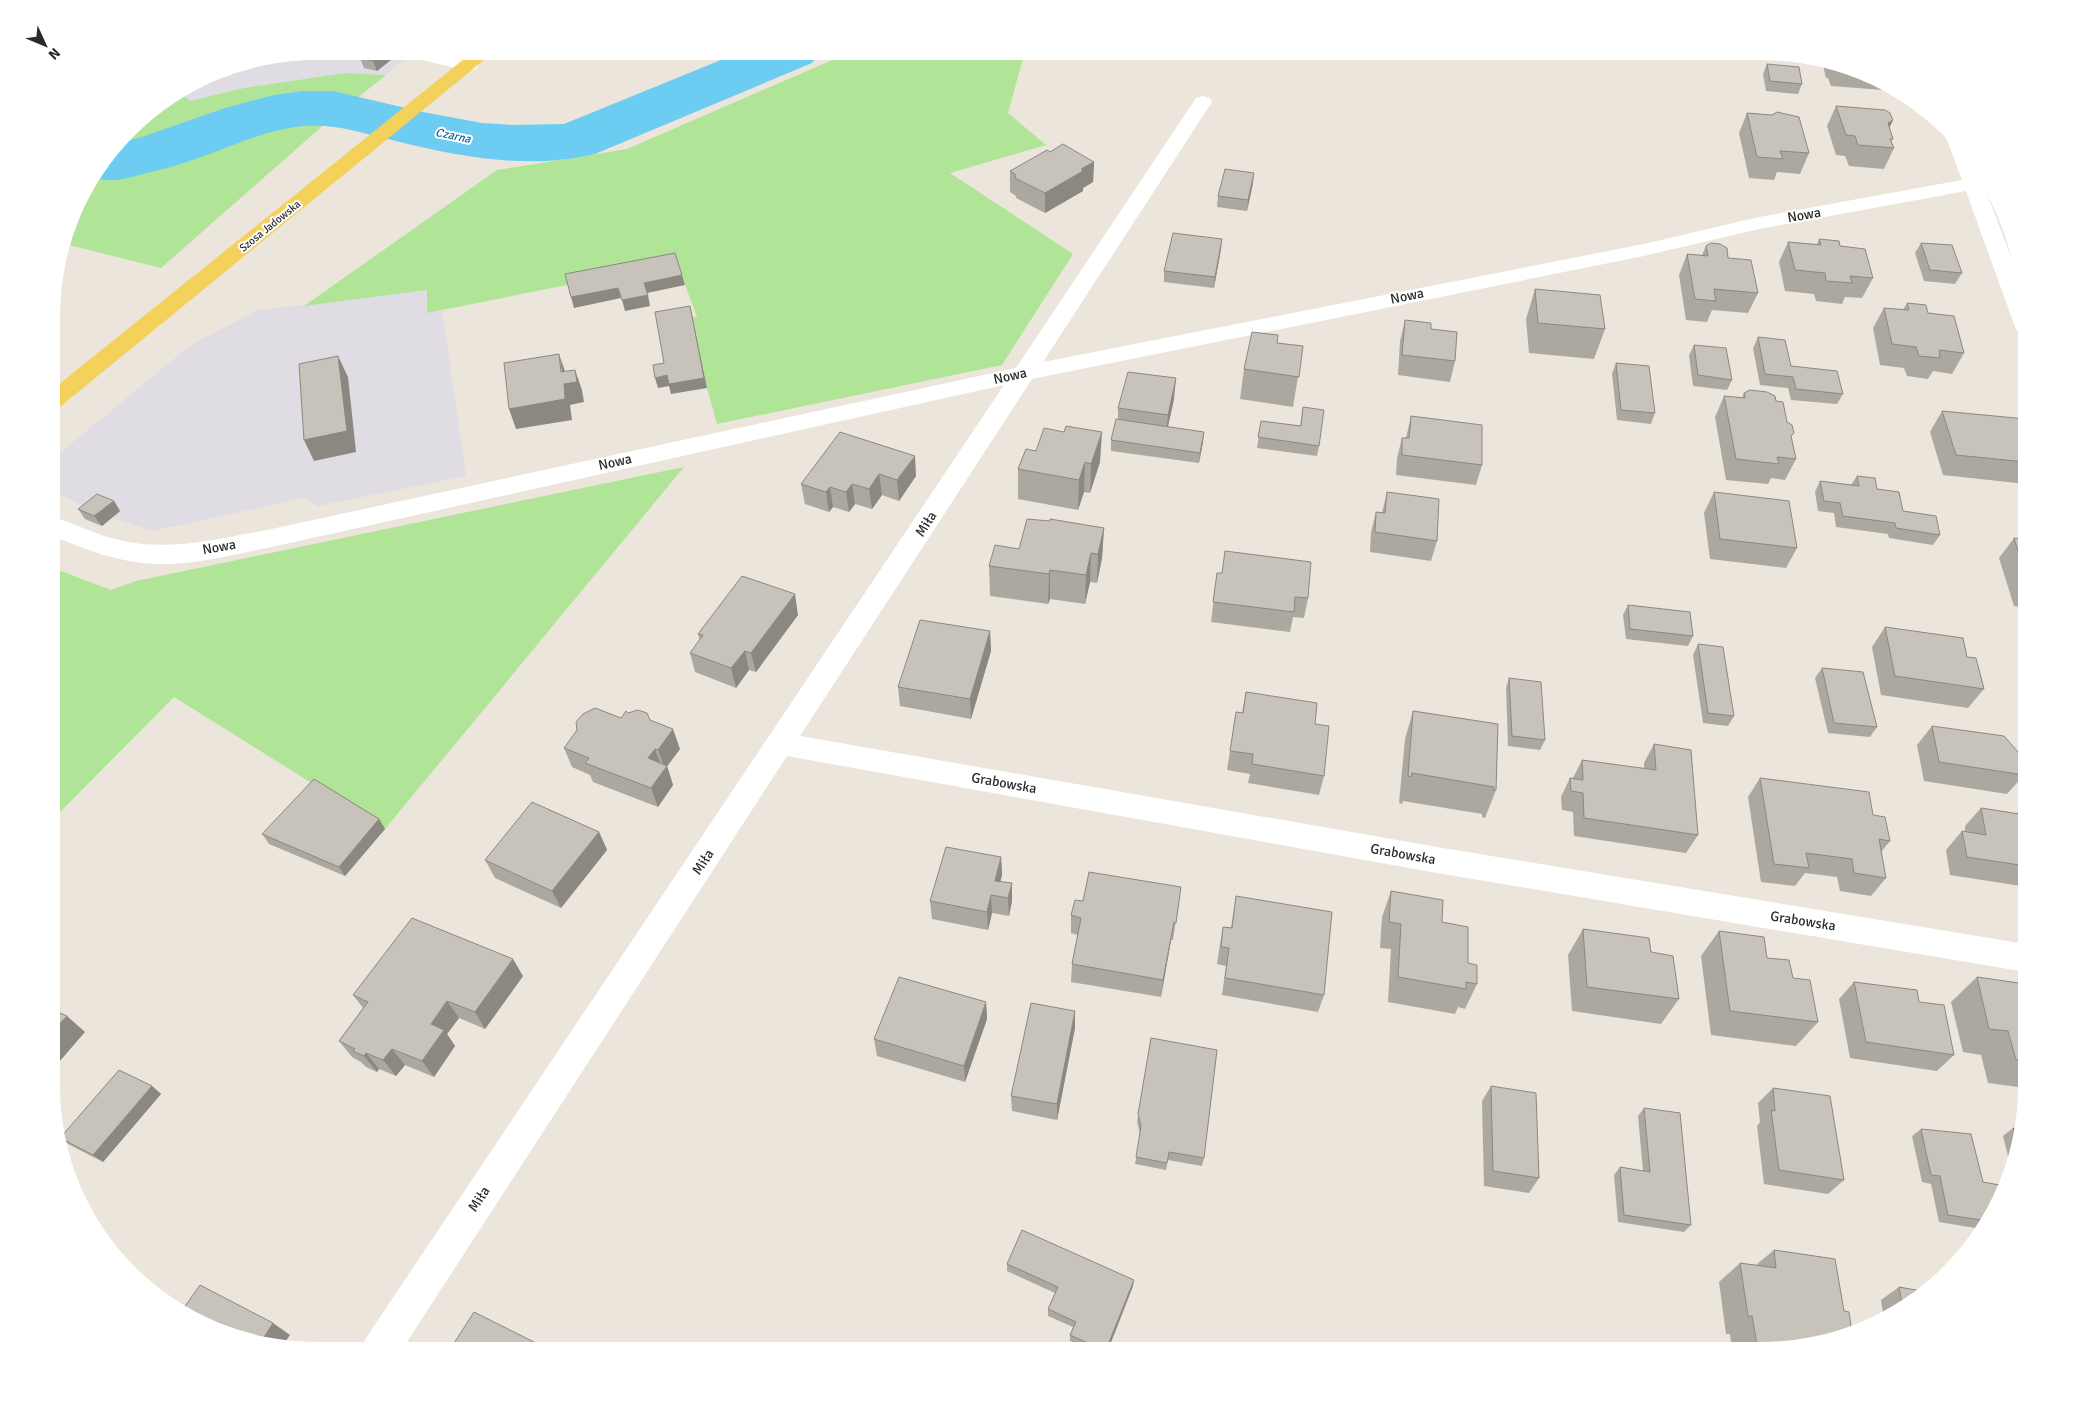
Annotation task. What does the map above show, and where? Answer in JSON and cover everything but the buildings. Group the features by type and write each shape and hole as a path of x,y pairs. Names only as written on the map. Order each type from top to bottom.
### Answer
{"main road":[{"name":"Szosa Jadowska","path":"60,396 475,60"}],"street":[{"path":"446,60 469,65"},
{"name":"Miła","path":"385,1342 1203,102"},
{"path":"1982,185 2017,297"},
{"name":"Nowa","path":"60,528 110,548 157,555 181,554 267,539 1026,373 1635,252 1759,223 1982,185"},
{"name":"Grabowska","path":"781,744 1442,861 2018,957"}],"shaded area":[{"path":"316,60 404,60 386,75 345,73 244,88 190,101 184,96 203,86 234,74 266,65"},
{"path":"427,290 427,313 442,310 466,476 318,506 304,498 152,531 112,518 102,526 85,519 93,512 60,494 60,453 191,345 258,310"}],"green space":[{"path":"832,60 1023,60 1008,113 1046,145 950,173 1073,254 1002,365 717,424 707,388 692,317 697,317 677,263 427,313 427,290 304,306 497,170 627,149"},
{"path":"345,73 386,75 327,122 161,268 70,245 86,203 94,188 113,160 147,124 184,96 190,101 244,88"},
{"path":"684,467 385,829 174,697 60,812 60,571 111,590 136,581"}],"waterway":[{"name":"Czarna","path":"112,162 163,150 274,113 303,108 333,108 423,130 482,141 543,144 574,141 770,60"}]}
